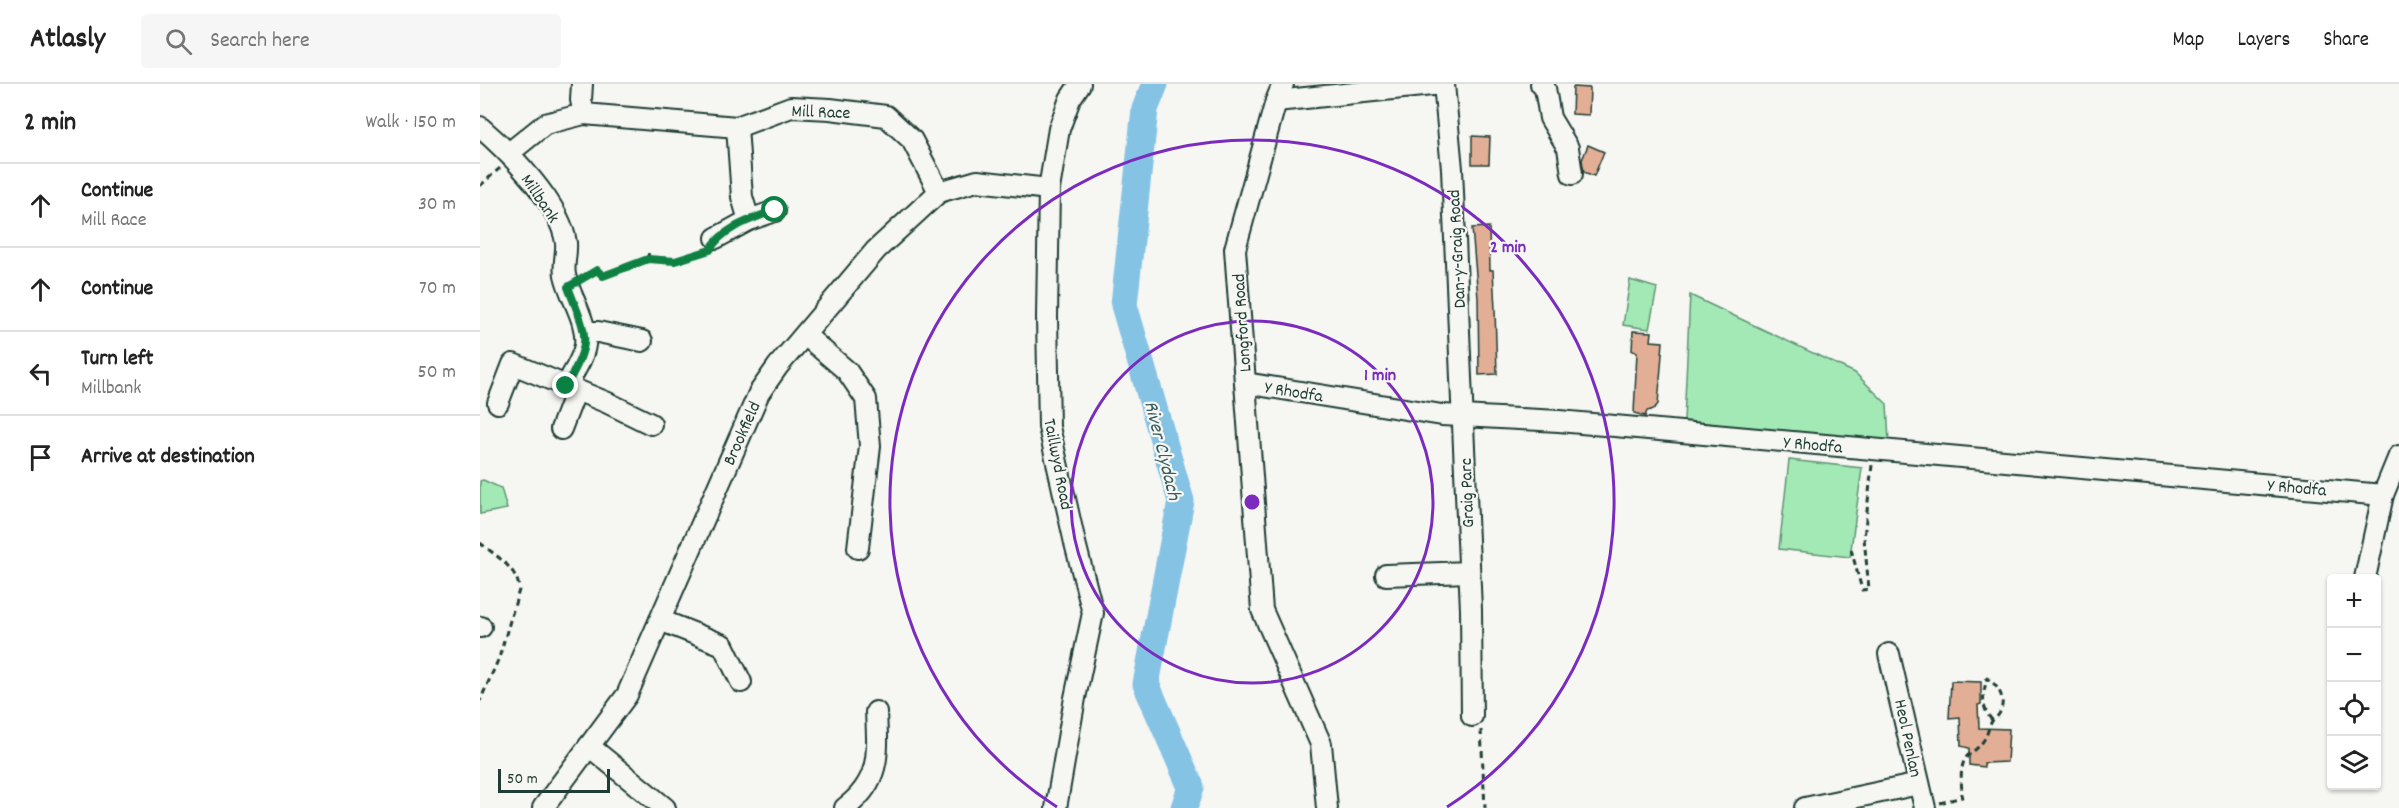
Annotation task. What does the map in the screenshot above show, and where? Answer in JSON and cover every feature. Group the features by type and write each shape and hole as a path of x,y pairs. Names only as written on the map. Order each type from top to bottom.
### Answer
{"street":[{"path":"582,84 581,100 584,114"},
{"name":"Taillwyd Road","path":"1056,808 1075,698 1093,613 1049,427 1047,317 1049,189 1059,129 1070,99 1080,84"},
{"path":"1280,93 1443,84"},
{"name":"Dan-y-Graig Road","path":"1443,84 1452,169 1463,414"},
{"path":"1541,84 1545,88 1550,118 1568,148 1572,174"},
{"name":"Longford Road","path":"1280,93 1235,249 1262,610 1321,744 1327,808"},
{"name":"Mill Race","path":"511,155 545,124 584,114 737,127 791,107 886,116 912,140 939,192"},
{"name":"Millbank","path":"480,127 511,155 553,209 566,243 564,272 585,332"},
{"path":"737,127 742,197 749,220"},
{"name":"Brookfield","path":"543,808 627,695 759,393 778,366 876,250 939,192 977,181 1049,189"},
{"path":"716,238 749,220 775,210"},
{"path":"561,429 585,346 585,332 598,332 642,341"},
{"path":"805,334 847,370 866,399 870,446 858,548"},
{"path":"498,403 513,364 608,403 651,424"},
{"name":"Y Rhodfa","path":"1245,384 1442,415 1603,419 1875,449 2383,495"},
{"name":"Graig Parc","path":"1463,414 1472,716"},
{"path":"2366,574 2383,495 2399,456"},
{"path":"1386,575 1469,572"},
{"path":"660,620 723,645 741,682"},
{"name":"Heol Penlan","path":"1891,661 1923,798"},
{"path":"844,808 862,795 878,757 876,712"},
{"path":"589,746 665,808"},
{"path":"1805,808 1923,798"}],"path":[{"path":"480,186 511,155"},
{"path":"568,287 597,270 603,276 648,259 675,261 710,250 716,238"},
{"path":"648,259 649,249"},
{"path":"1851,549 1862,590 1869,589 1864,532 1875,449"},
{"path":"480,543 502,560 519,581 519,590 499,658 480,701"},
{"path":"1923,798 1942,803 1962,797 1961,771 1966,758 1982,744 2001,708 2001,692 1987,678 1983,700 1984,709 1993,721"},
{"path":"1472,716 1481,716 1485,808"}],"green space":[{"path":"1630,280 1657,288 1649,329 1623,325"},
{"path":"1690,295 1855,373 1887,404 1889,443 1684,421"},
{"path":"1789,460 1862,468 1850,557 1779,549"},
{"path":"483,480 501,488 507,509 480,514 480,481"}],"building":[{"path":"1573,87 1590,88 1589,115 1572,114"},
{"path":"1472,136 1490,137 1489,164 1472,164"},
{"path":"1588,145 1604,152 1594,176 1584,172 1582,160"},
{"path":"1489,227 1497,374 1479,375 1478,298 1472,228"},
{"path":"1633,331 1652,332 1651,341 1663,342 1658,404 1654,409 1647,411 1645,416 1634,413 1637,352 1632,351"},
{"path":"1951,681 1981,682 1981,704 1978,705 1979,728 2009,729 2007,762 1984,763 1984,767 1969,765 1969,748 1961,746 1960,717 1949,718"}],"waterway":[{"name":"River Clydach","path":"1155,84 1145,109 1124,305 1181,501 1146,684 1191,787 1184,808"}],"route":[{"path":"566,386 585,346 585,332 568,287 597,270 603,276 648,259 675,261 710,250 716,238 749,220 775,210"}]}
